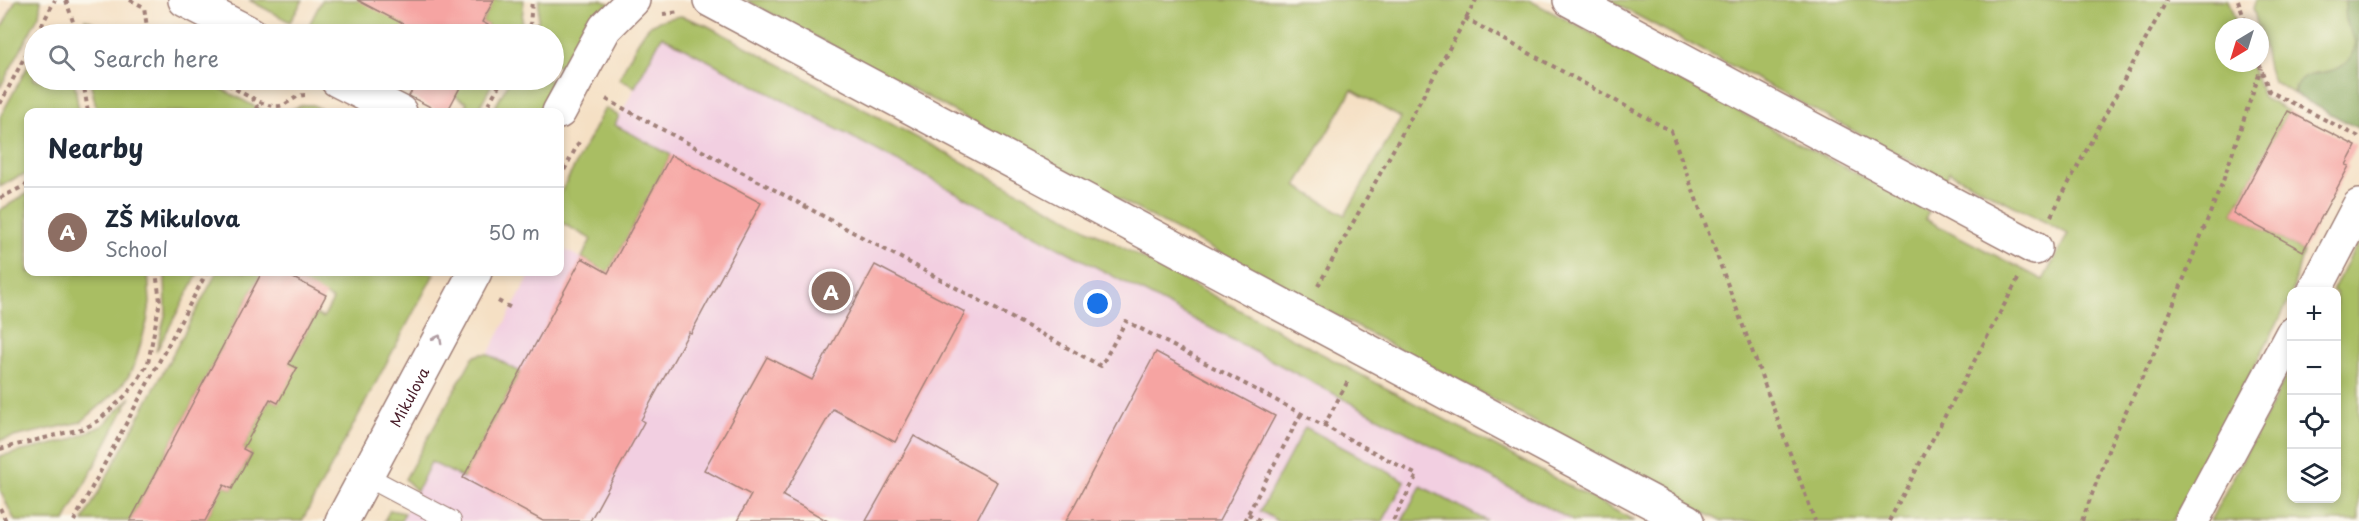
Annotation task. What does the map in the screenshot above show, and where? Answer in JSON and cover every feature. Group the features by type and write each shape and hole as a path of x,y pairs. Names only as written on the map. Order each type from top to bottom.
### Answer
{"street":[{"path":"185,0 232,24"},
{"path":"564,108 589,89 606,28 614,17 633,0"},
{"path":"710,0 1687,521"},
{"path":"1570,0 2035,248"},
{"path":"333,90 388,108"},
{"path":"2316,287 2358,209"},
{"name":"Mikulova","path":"342,521 473,276"},
{"path":"2192,521 2288,341"}],"lane":[{"path":"366,476 451,521"}],"path":[{"path":"42,24 55,0"},
{"path":"66,0 74,24"},
{"path":"130,0 144,7 147,24"},
{"path":"530,24 532,0"},
{"path":"1302,316 1476,0"},
{"path":"2238,0 2244,18"},
{"path":"1465,18 1671,130 1815,521"},
{"path":"0,104 24,58"},
{"path":"2082,521 2112,440 2154,352 2223,181 2258,72"},
{"path":"2262,72 2269,91 2359,137"},
{"path":"589,89 1101,366 1126,321 1417,475 1393,521"},
{"path":"84,90 87,108"},
{"path":"238,90 277,107 315,90"},
{"path":"486,108 496,90"},
{"path":"252,98 258,108"},
{"path":"0,198 24,186"},
{"path":"0,448 85,428 98,421 125,396 143,374 148,363 160,301 157,276"},
{"path":"74,521 205,276"},
{"path":"1324,426 1365,350"},
{"path":"143,374 151,378"},
{"path":"1244,521 1301,414"},
{"path":"0,508 6,521"},
{"path":"1248,514 1261,521"}],"shaded area":[{"path":"662,36 1573,521 401,521 431,462 462,478 520,373 488,354 530,276 564,276 564,249 608,272 671,156 615,125"}],"green space":[{"path":"16,0 41,0 39,15 34,24 24,24 24,43 0,88 0,31"},
{"path":"249,0 303,0 290,22"},
{"path":"322,0 361,0 408,20 406,24 310,24"},
{"path":"487,0 524,0 521,24 482,22 491,5"},
{"path":"539,0 602,0 610,4 569,72 564,69 564,24 537,24"},
{"path":"746,0 1529,0 1929,212 1925,219 2043,280 2068,234 1949,172 1946,180 1608,0 2228,0 2235,18 2215,18 2215,72 2254,72 2263,98 2288,111 2233,213 2303,251 2294,287 2287,287 2287,305 2173,521 1720,521","holes":["1352,90 1401,118 1345,215 1296,186"]},
{"path":"2256,0 2345,0 2346,24 2357,42 2354,54 2346,64 2333,72 2314,73 2294,89 2294,94 2273,81 2269,71 2269,18 2256,18 2253,8"},
{"path":"2345,0 2359,0 2359,129 2294,94 2298,83 2305,77 2334,70 2351,57 2356,42 2346,24"},
{"path":"681,16 706,25 1635,521 1573,521 662,36 635,87 619,79 647,29 658,21"},
{"path":"85,19 97,24 85,24"},
{"path":"24,73 24,90 76,90 78,108 24,108 24,175 0,187 0,117"},
{"path":"92,90 224,90 258,108 96,108"},
{"path":"458,90 489,90 479,108 465,108 467,103 455,96"},
{"path":"504,90 550,90 540,108 494,108"},
{"path":"302,105 313,105 319,108 295,108"},
{"path":"605,108 619,116 615,125 671,155 608,273 582,258 591,239 564,224 564,186"},
{"path":"24,195 24,276 148,276 150,303 135,363 128,377 115,393 81,422 0,440 0,210"},
{"path":"2359,241 2359,521 2210,521 2287,376 2287,503 2341,503 2341,287 2334,287"},
{"path":"165,276 197,276 156,352 166,312"},
{"path":"215,276 260,276 130,521 83,521"},
{"path":"289,276 433,276 302,521 205,521 224,485 232,489 251,454 243,449 270,399 278,403 289,364 316,314 323,318 333,300"},
{"path":"488,354 520,372 463,478 431,462 417,491 405,479 473,357"},
{"path":"131,397 65,521 15,521 0,490 0,456 68,441 102,426"},
{"path":"1305,427 1405,481 1383,521 1278,521 1260,511"},
{"path":"1421,486 1487,521 1402,521"},
{"path":"390,510 405,513 401,521 384,521"}],"building":[{"path":"357,0 494,0 482,22 486,24 403,24"},
{"path":"412,90 459,90 449,108 432,108 409,96"},
{"path":"2288,111 2356,146 2346,165 2349,166 2303,251 2233,213"},
{"path":"671,155 761,203 641,420 644,422 590,521 543,521 463,478 582,258 608,273"},
{"path":"875,265 965,312 895,442 833,409 783,496 828,521 737,521 751,495 704,470 767,357 812,380"},
{"path":"260,276 290,276 326,295 289,364 297,368 278,403 270,399 243,449 251,453 232,489 224,485 205,521 130,521"},
{"path":"1156,352 1275,416 1219,521 1066,521"},
{"path":"914,436 997,482 976,521 866,521"}],"place":[{"name":"ZŠ Mikulova","path":"831,291"}]}
